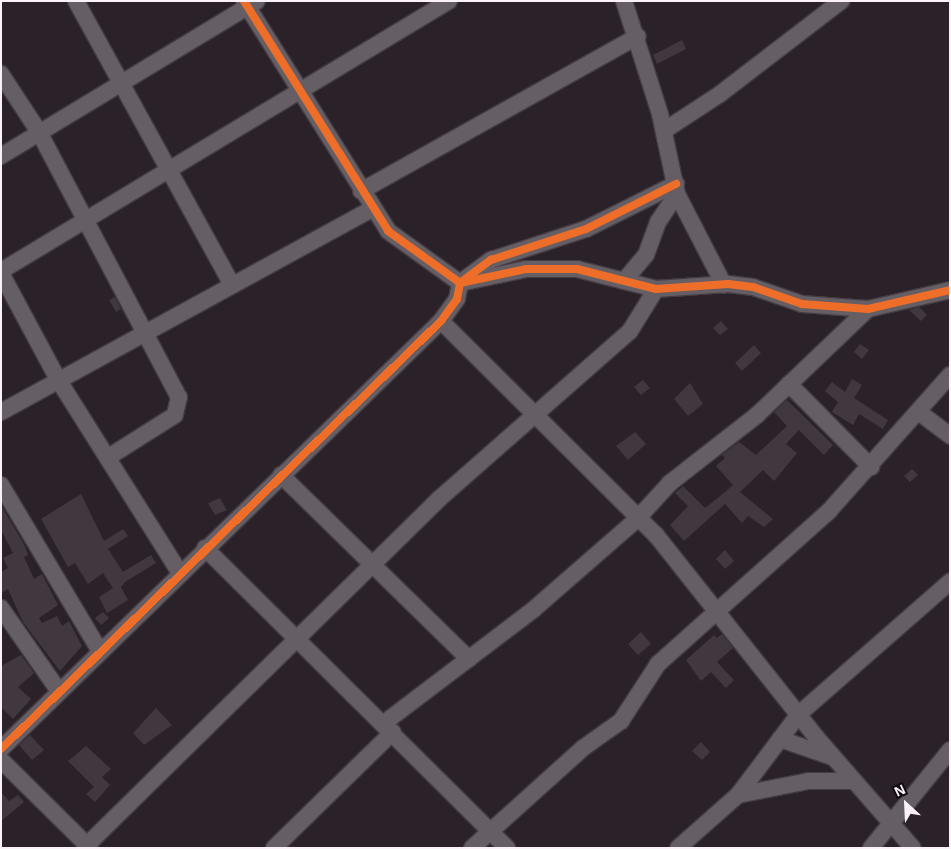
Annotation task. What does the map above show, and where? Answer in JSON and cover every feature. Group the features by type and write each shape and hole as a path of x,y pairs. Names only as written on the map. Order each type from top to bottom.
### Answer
{"street":[{"path":"76,1 232,286"},
{"path":"180,573 59,381 1,272 169,171 299,88 449,1"},
{"path":"624,1 638,36 665,130 676,189 724,285"},
{"path":"665,130 841,1"},
{"path":"1,156 38,132 122,85 250,4 361,191 388,231 460,283 526,269 577,269 656,289 724,285 753,287 802,304 868,309 950,290"},
{"path":"361,191 638,36"},
{"path":"1,74 38,132 146,333 180,405 175,415 108,458"},
{"path":"624,281 646,255 658,222 676,189"},
{"path":"5,738 59,692 441,321 457,299 460,283 491,260 586,230 676,189"},
{"path":"1,412 372,209"},
{"path":"1,760 88,846 296,637 439,499 536,417 630,331 656,289"},
{"path":"274,848 388,727 636,519 670,483 757,415 868,309"},
{"path":"441,321 636,519 656,535 719,609 833,757 889,824 913,848"},
{"path":"472,848 490,830 621,721 658,664 829,511 920,413 950,375"},
{"path":"789,384 871,466"},
{"path":"920,413 950,436"},
{"path":"281,475 370,565 469,660"},
{"path":"1,485 100,651"},
{"path":"206,548 388,727 507,848"},
{"path":"678,848 738,795 799,714 950,582"},
{"path":"1,608 59,692"},
{"path":"780,739 833,757"},
{"path":"871,848 950,750"},
{"path":"738,795 809,781 853,780"}],"building":[{"path":"682,40 686,49 657,64 653,55"},
{"path":"115,297 121,309 116,312 109,300"},
{"path":"919,307 927,315 921,321 909,310"},
{"path":"721,321 728,329 720,335 713,328"},
{"path":"860,344 869,350 862,359 854,352"},
{"path":"754,345 761,353 742,371 735,363"},
{"path":"852,379 862,385 854,398 888,420 883,429 859,414 853,425 832,412 838,402 825,391 832,382 845,392"},
{"path":"643,380 650,388 641,395 634,387"},
{"path":"690,383 703,404 688,416 674,399"},
{"path":"787,400 833,445 824,455 799,430 786,444 797,453 774,481 763,470 740,492 773,519 764,527 748,516 742,523 725,504 684,541 670,525 688,506 675,493 683,486 705,508 719,497 733,485 716,466 725,458 722,455 739,442 756,455 787,426 774,412"},
{"path":"635,432 646,444 628,460 616,446"},
{"path":"912,469 918,475 910,482 904,476"},
{"path":"81,494 104,541 123,529 128,536 108,549 123,572 151,555 156,563 125,582 121,587 128,600 107,613 99,597 113,588 103,573 88,584 75,563 68,567 41,519"},
{"path":"220,498 227,510 215,515 208,503"},
{"path":"1,505 25,546 28,555 24,557 34,579 42,574 58,605 39,618 42,623 57,616 62,626 69,621 82,646 60,671 23,622 8,589 1,593 1,572 8,568 3,558 13,553 1,530"},
{"path":"725,550 734,561 725,569 716,559"},
{"path":"103,612 109,618 101,625 95,618"},
{"path":"641,632 651,644 638,655 628,644"},
{"path":"722,634 733,648 717,662 734,680 726,688 711,672 701,681 686,660 714,635 717,638"},
{"path":"21,655 34,673 18,687 31,699 13,719 1,707 1,666"},
{"path":"156,708 172,725 144,745 133,733"},
{"path":"30,735 44,750 32,760 19,745"},
{"path":"701,742 710,752 702,760 692,751"},
{"path":"86,746 111,769 102,777 110,785 95,802 86,794 94,787 68,761"},
{"path":"1,792 9,801 18,795 24,802 1,821"}],"cycle path":[{"path":"244,1 388,231 460,283 526,269 577,269 656,289 728,284 753,287 802,304 868,309 950,290"},
{"path":"1,749 441,321 457,299 460,283 491,260 586,229 676,184"}]}
